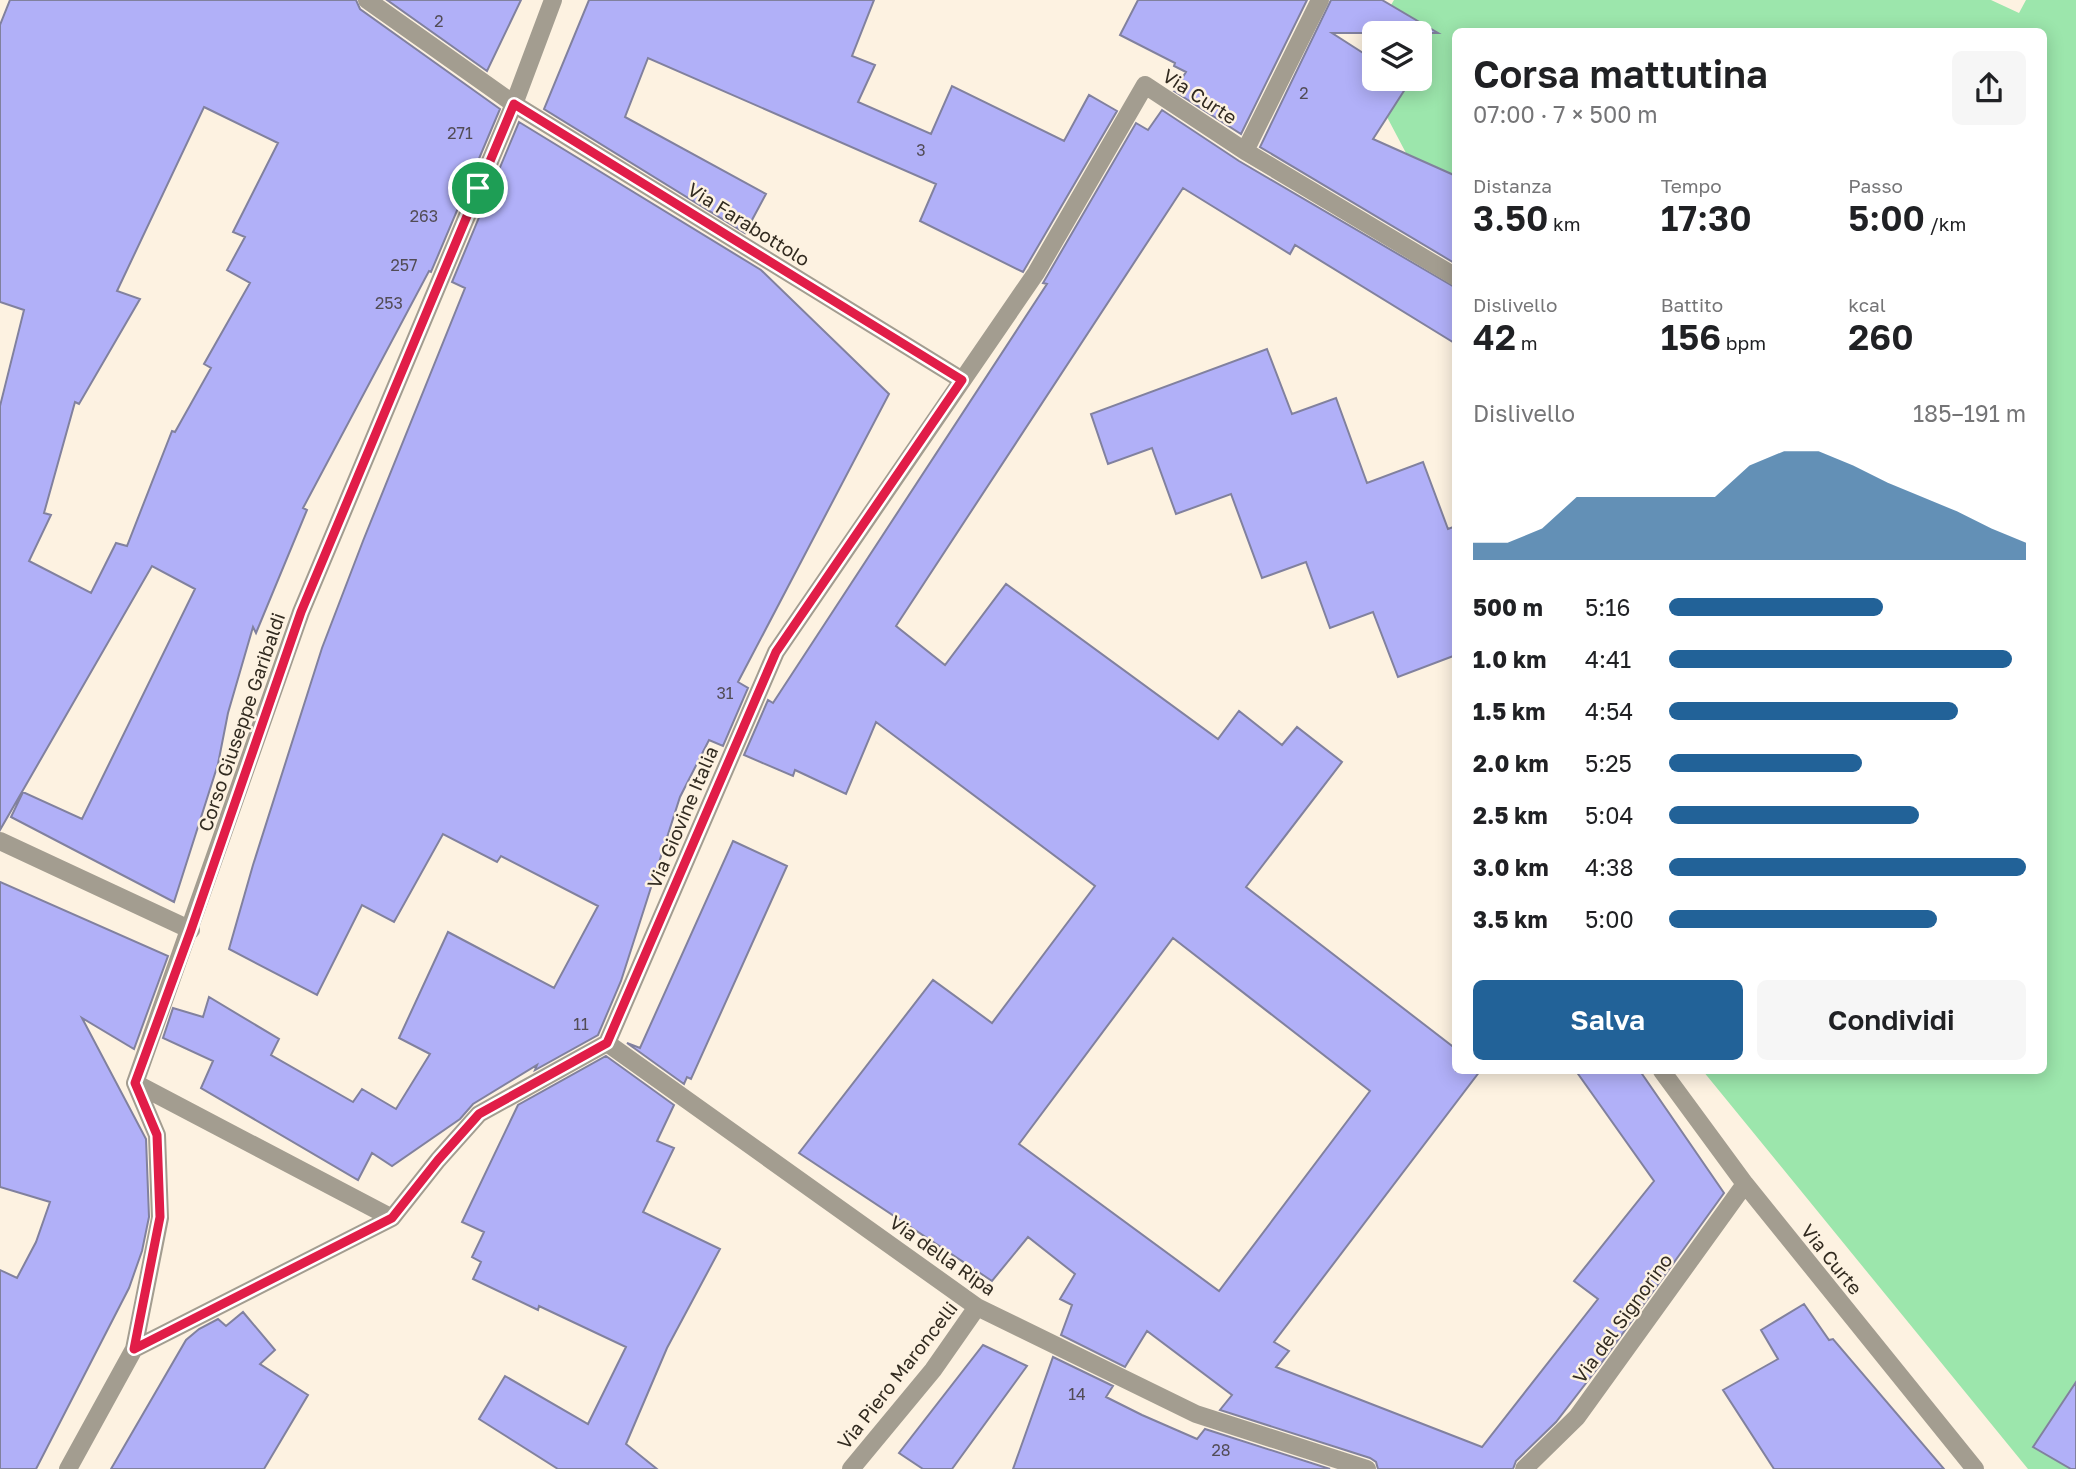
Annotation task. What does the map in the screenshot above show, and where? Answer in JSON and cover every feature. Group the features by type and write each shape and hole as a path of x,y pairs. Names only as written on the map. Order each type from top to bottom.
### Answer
{"street":[{"name":"Via Farabottolo","path":"367,0 514,104 962,380"},
{"name":"Corso Giuseppe Garibaldi","path":"135,1083 301,612 514,104 553,0"},
{"path":"1245,151 1320,0"},
{"name":"Via Curte","path":"962,380 1036,273 1145,86 1245,151 1452,276"},
{"name":"Via Giovine Italia","path":"607,1043 776,652 962,380"},
{"path":"0,841 191,930"},
{"path":"134,1349 392,1218 479,1114 607,1043"},
{"name":"Via della Ripa","path":"607,1043 977,1307 1196,1414 1367,1469"},
{"name":"Via Curte","path":"1664,1074 1745,1184 1975,1469"},
{"path":"135,1083 392,1218"},
{"path":"68,1469 134,1349 160,1217 157,1135 135,1083"},
{"name":"Via del Signorino","path":"1524,1469 1577,1416 1745,1184"},
{"name":"Via Piero Maroncelli","path":"850,1469 933,1370 977,1307"}],"green space":[{"path":"1394,0 1991,0 2019,13 2026,0 2076,0 2076,1469 2028,1469 1705,1074 2047,1074 2047,28 1452,28 1452,175 1406,153 1387,117 1404,91 1432,91 1432,21 1413,21 1414,19 1391,5"}],"building":[{"path":"10,0 356,0 360,9 500,109 431,272 429,271 303,508 307,510 256,633 253,627 228,713 218,764 174,902 11,817 23,792 82,819 195,589 152,566 0,830 0,406 24,310 0,302 0,25","holes":["204,107 278,143 233,232 245,237 227,270 250,283 204,364 211,368 175,432 172,431 127,546 116,543 91,593 29,561 51,515 44,513 75,402 79,404 140,299 117,291"]},
{"path":"387,0 521,0 487,71"},
{"path":"589,0 874,0 852,56 875,65 858,102 931,134 952,86 1064,141 1089,95 1117,111 1023,272 920,221 936,184 648,58 625,117 766,194 745,233 544,109"},
{"path":"1138,0 1307,0 1241,134 1174,91 1186,72 1174,66 1175,63 1120,35"},
{"path":"1331,0 1382,0 1418,21 1362,21 1362,33 1332,33 1362,52 1362,91 1404,91 1373,139 1452,174 1452,262 1260,147"},
{"path":"1162,110 1239,161 1452,286 1452,342 1295,245 1290,254 1183,188 896,626 945,665 1006,584 1218,739 1239,711 1282,745 1297,727 1342,762 1246,887 1452,1046 1452,1074 1478,1074 1274,1342 1289,1351 1276,1367 1482,1447 1598,1299 1574,1281 1654,1181 1578,1074 1642,1074 1724,1193 1600,1365 1556,1422 1516,1461 1513,1469 1378,1469 1376,1462 1370,1458 1220,1410 1232,1395 1147,1331 1125,1367 1061,1335 1072,1305 1060,1299 1075,1274 1028,1237 992,1281 799,1153 933,980 992,1023 1095,886 876,722 846,794 795,770 793,776 744,755 768,700 773,703 1047,284 1043,283 1136,123 1148,130","holes":["1173,938 1370,1091 1219,1291 1019,1144"]},
{"path":"519,122 761,270 889,394 738,682 748,688 723,746 709,740 680,797 621,981 598,1035 535,1070 537,1065 473,1104 460,1119 392,1166 372,1153 358,1180 201,1088 213,1061 163,1038 173,1008 203,1017 209,997 279,1039 271,1055 353,1102 362,1089 396,1109 430,1054 399,1038 448,932 554,988 598,906 501,856 497,862 443,834 394,922 362,905 317,995 229,949 322,648 465,288 452,282"},
{"path":"1267,349 1292,414 1336,398 1367,483 1423,462 1448,529 1452,528 1452,657 1398,677 1373,612 1330,628 1306,562 1262,578 1231,494 1176,514 1152,448 1108,464 1091,414"},
{"path":"733,841 787,866 691,1079 687,1077 684,1084 627,1043 640,1048"},
{"path":"0,882 168,956 134,1049 82,1018 146,1139 149,1217 142,1251 129,1288 36,1469 0,1469 0,1270 17,1278 36,1242 50,1202 0,1187"},
{"path":"606,1056 674,1105 657,1141 674,1148 643,1212 720,1249 667,1348 626,1444 657,1469 558,1469 479,1419 505,1376 588,1424 626,1347 539,1306 538,1310 473,1279 481,1262 472,1257 484,1232 462,1222 518,1105"},
{"path":"1804,1304 1829,1340 1833,1339 1944,1469 1774,1469 1723,1390 1778,1359 1761,1330"},
{"path":"243,1312 275,1350 260,1364 308,1395 264,1469 111,1469 186,1340 218,1319 226,1326"},
{"path":"983,1345 1027,1366 952,1469 923,1469 899,1453"},
{"path":"1053,1357 1113,1386 1106,1397 1197,1439 1205,1429 1330,1469 1013,1469"},
{"path":"2076,1382 2076,1469 2071,1469 2033,1447"}],"route":[{"path":"514,104 962,380 776,652 607,1043 479,1114 392,1218 134,1349 160,1217 157,1135 135,1083 301,612 478,188 514,104"}]}
